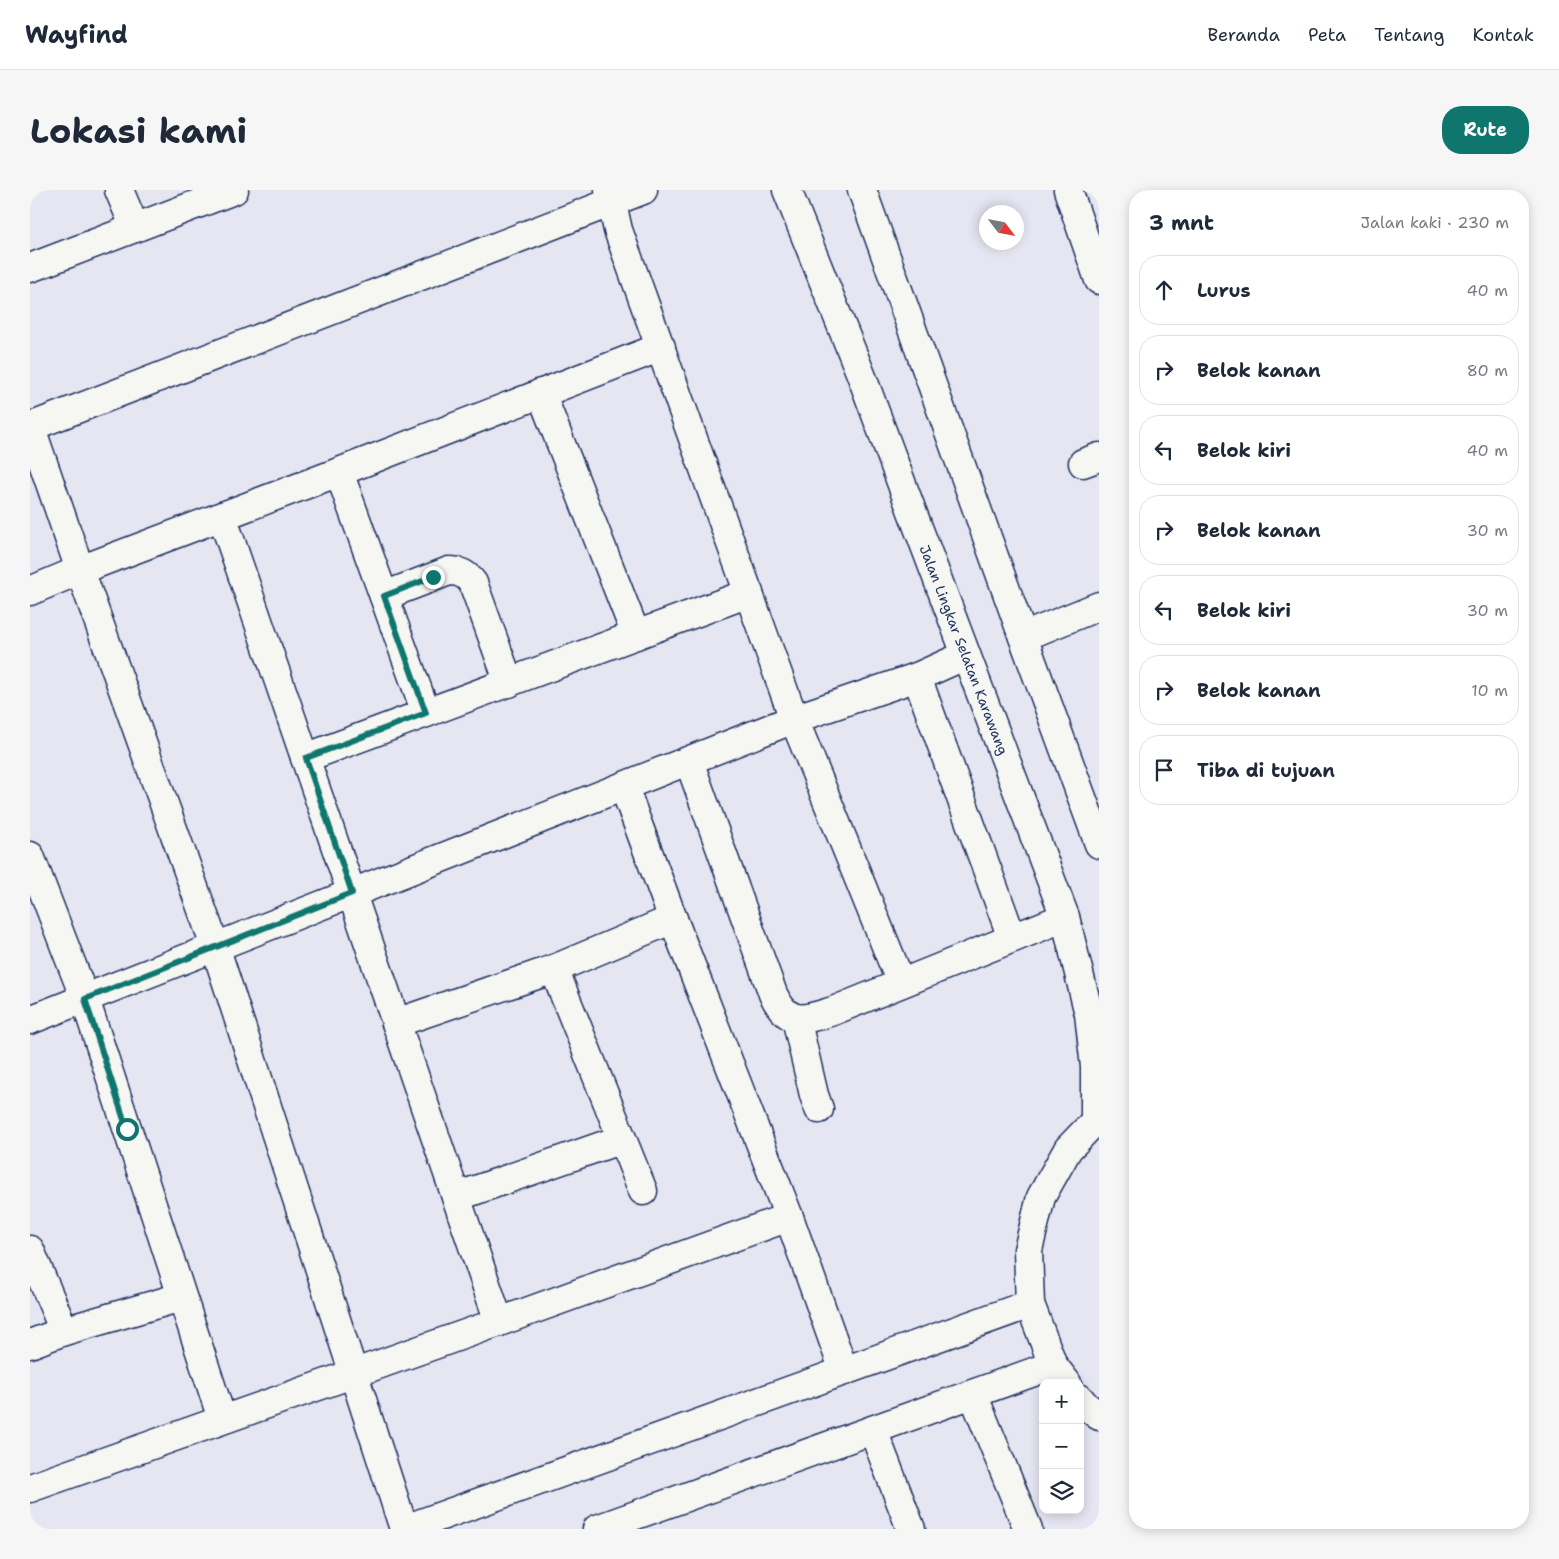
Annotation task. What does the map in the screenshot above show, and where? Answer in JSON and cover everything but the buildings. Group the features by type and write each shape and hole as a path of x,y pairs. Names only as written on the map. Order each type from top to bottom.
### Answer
{"street":[{"path":"119,190 135,228"},
{"path":"30,268 234,190"},
{"path":"643,190 610,196 30,427 215,946 404,1529 1030,1304"},
{"name":"Jalan Lingkar Selatan Karawang","path":"787,190 862,377 1065,917 1089,1014 1095,1067 1097,1120"},
{"path":"862,190 1099,844"},
{"path":"1070,191 1099,280"},
{"path":"610,196 618,230 794,719 901,983"},
{"path":"30,591 80,570 661,347"},
{"path":"541,393 636,635"},
{"path":"339,472 426,713"},
{"path":"222,516 499,1322"},
{"path":"384,596 449,571 459,571 468,576 473,583 509,683"},
{"path":"306,758 749,592"},
{"path":"1023,637 1099,606"},
{"path":"30,1020 215,946 624,788 794,719 917,676 966,655"},
{"path":"917,676 1012,938"},
{"path":"689,761 773,994 782,1011 796,1018 833,1011 1065,917"},
{"path":"624,788 789,1217 844,1371"},
{"path":"30,856 85,999 222,1419"},
{"path":"396,1023 554,969 673,919"},
{"path":"554,969 643,1192"},
{"path":"796,1018 819,1109"},
{"path":"597,1529 973,1394 1060,1374 1030,1304 1028,1250 1041,1196 1068,1149 1097,1120"},
{"path":"456,1197 622,1139"},
{"path":"30,1488 789,1217"},
{"path":"30,1250 64,1332"},
{"path":"30,1344 181,1297"},
{"path":"973,1394 1028,1529"},
{"path":"1084,1404 1099,1416"},
{"path":"873,1430 911,1529"}],"route":[{"path":"127,1129 85,999 352,893 306,758 426,713 384,596 433,577"}]}
